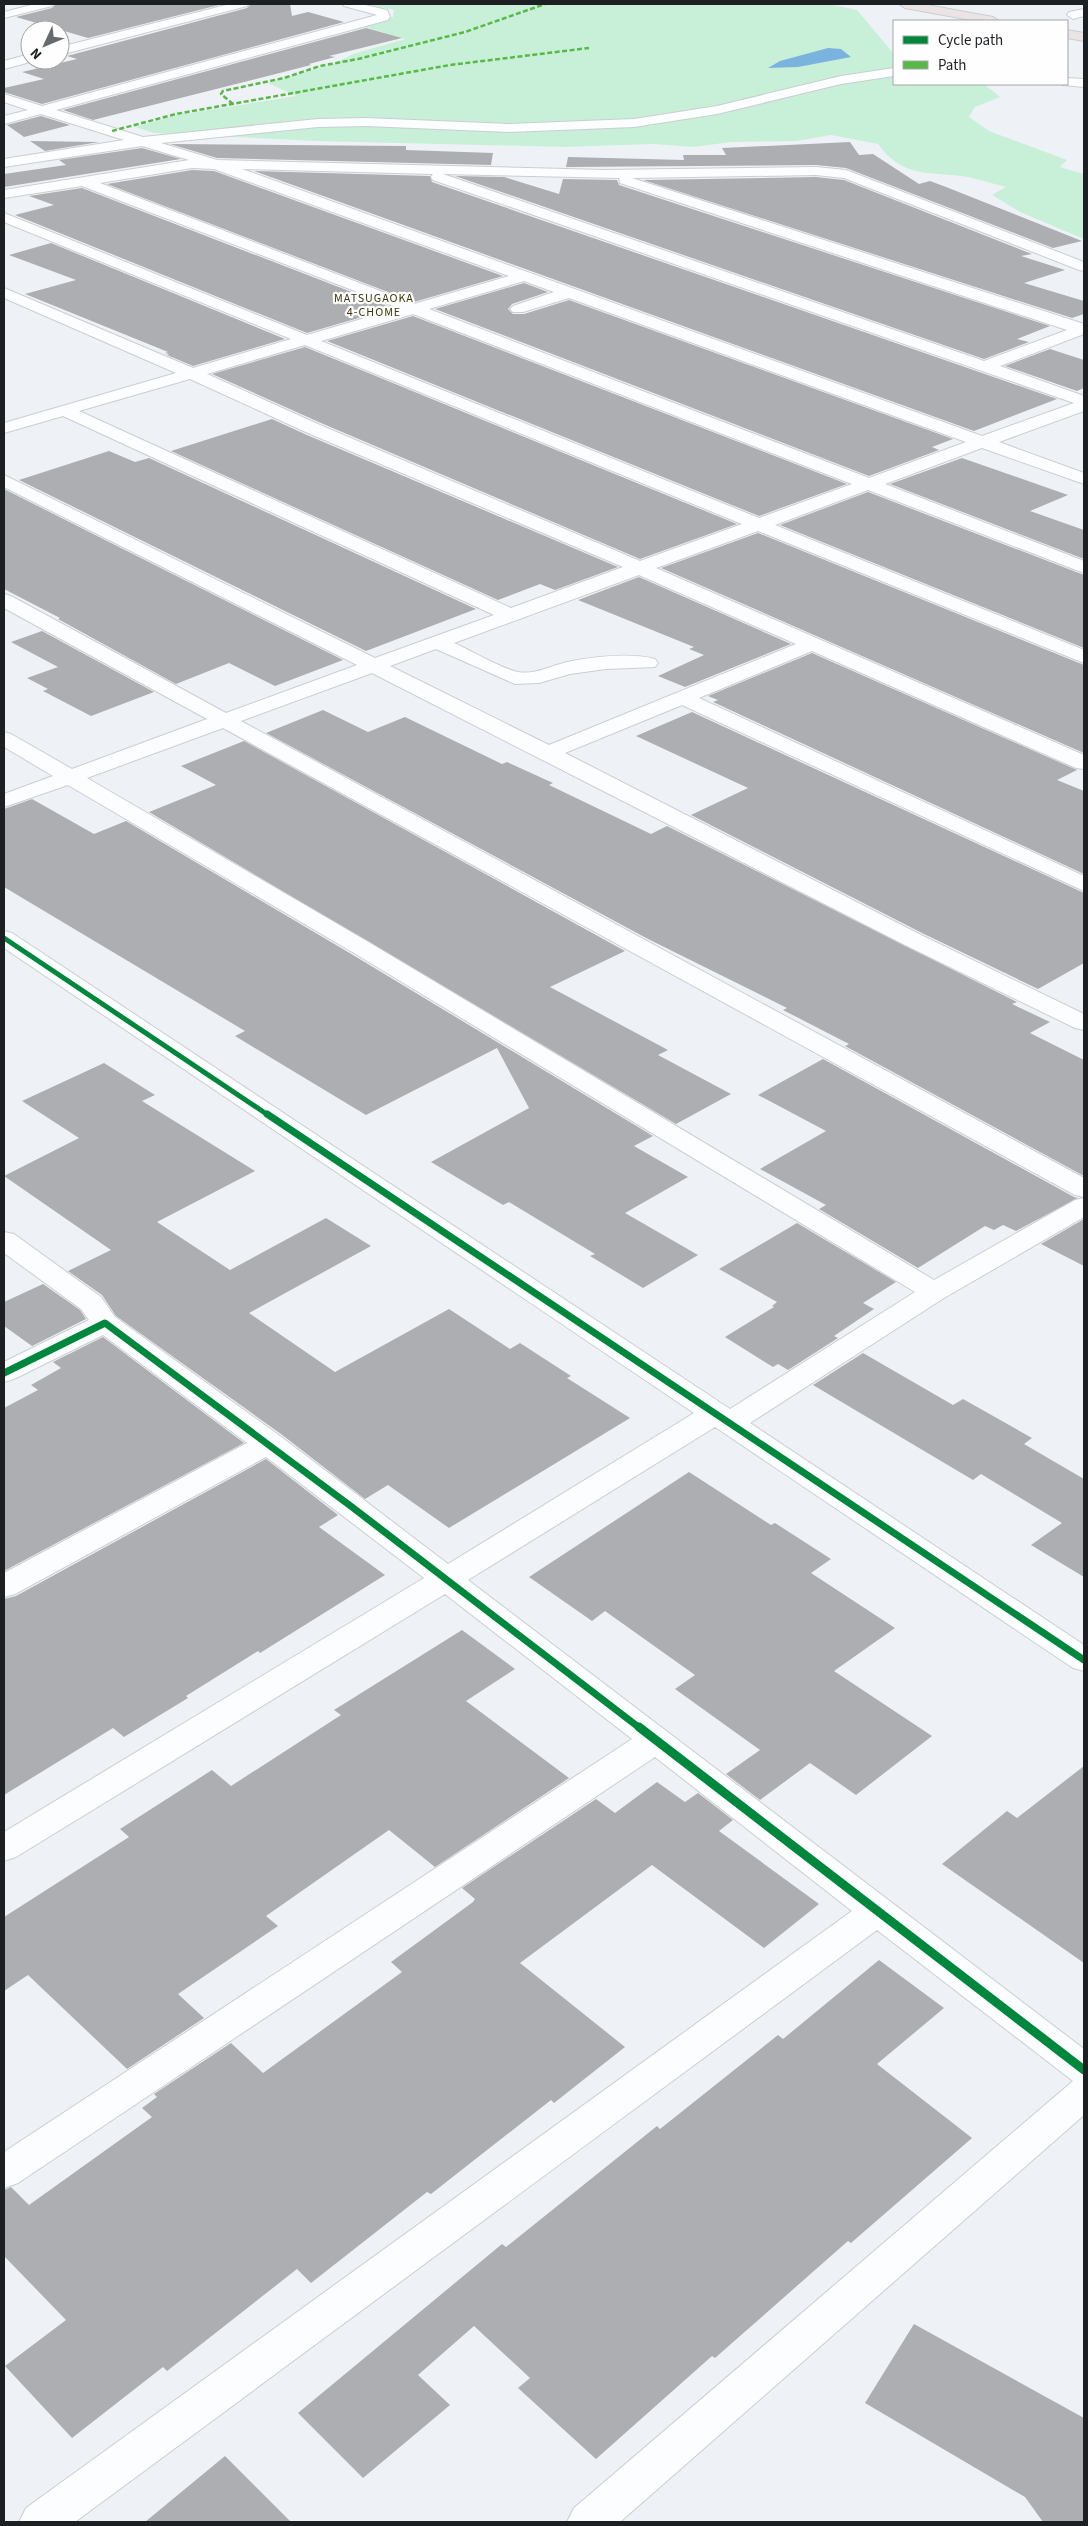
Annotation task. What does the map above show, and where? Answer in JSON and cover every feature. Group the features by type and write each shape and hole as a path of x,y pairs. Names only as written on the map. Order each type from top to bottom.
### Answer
{"main road":[{"path":"905,4 988,20"},
{"path":"1068,34 1084,37"}],"street":[{"path":"4,15 48,4"},
{"path":"70,47 243,4"},
{"path":"4,120 384,17 383,13 348,4"},
{"path":"4,65 20,61"},
{"path":"4,163 145,141 258,128 366,122 509,128 634,122 717,110 841,80 893,72"},
{"path":"1068,82 1084,83"},
{"path":"4,98 214,164 1084,479"},
{"path":"4,194 192,164 605,174 816,171 846,174 1084,267"},
{"path":"413,168 1084,401"},
{"path":"605,174 1083,329"},
{"path":"85,182 1084,567"},
{"path":"4,217 1084,657"},
{"path":"4,428 192,375 526,276"},
{"path":"518,309 571,292"},
{"path":"4,294 129,345 192,375 1084,763"},
{"path":"986,366 1083,329"},
{"path":"4,801 1084,405"},
{"path":"65,411 510,615"},
{"path":"4,480 548,753 912,940 1084,1023"},
{"path":"4,600 226,719 1084,1189"},
{"path":"437,642 515,678 528,678 568,668 606,663 648,663"},
{"path":"548,753 812,644"},
{"path":"683,698 1084,884"},
{"path":"4,738 616,1100 934,1292"},
{"path":"4,938 1084,1660"},
{"path":"4,1848 447,1579 934,1292 1084,1206"},
{"path":"4,1240 91,1303 105,1323 269,1443 876,1912 1084,2070"},
{"path":"4,1373 105,1323"},
{"path":"4,1586 269,1443"},
{"path":"4,2172 654,1741"},
{"path":"41,2522 876,1912"},
{"path":"588,2522 1084,2093"}],"green space":[{"path":"366,4 829,4 857,10 893,53 893,85 985,85 1000,97 975,107 969,117 989,131 1067,160 1060,167 1084,174 1084,239 1020,212 992,195 1006,187 968,177 929,173 907,168 887,155 878,144 831,135 797,141 731,142 694,147 654,144 565,147 318,141 154,133 135,127 177,115 296,96 268,83 336,63 353,54 405,39 361,26 393,17 394,10"}],"water":[{"path":"828,48 841,49 851,57 798,67 768,68 780,61"}],"building":[{"path":"56,4 223,4 88,38 70,33 70,20 26,20 16,17 52,8"},
{"path":"251,4 290,4 292,16 308,12 344,22 42,104 4,92 4,88 44,79 22,72 30,70 70,70 70,61 77,59 70,55 247,8"},
{"path":"366,28 402,38 329,56 335,57 309,64 311,65 93,120 63,110"},
{"path":"41,116 70,125 24,137 7,125"},
{"path":"30,141 99,142 45,151"},
{"path":"850,142 859,155 873,154 919,184 930,181 1082,241 1053,248 846,168 816,165 566,167 568,157 684,160 683,155 726,155 722,148"},
{"path":"170,144 406,146 406,150 493,153 491,165 217,158"},
{"path":"142,148 181,159 4,187 4,174 66,165 59,160"},
{"path":"192,170 214,171 503,276 414,302 107,184"},
{"path":"254,171 430,176 432,182 1057,399 974,431"},
{"path":"455,176 504,177 559,194 563,179 617,180 619,185 1050,326 1017,339 1029,342 984,359"},
{"path":"816,177 844,180 1032,254 1021,256 1065,270 1024,283 1084,301 1084,314 1072,318 643,180"},
{"path":"82,188 393,308 307,333 15,215 54,205 29,196"},
{"path":"51,243 285,339 193,366 165,353 168,352 25,294 76,280 9,255"},
{"path":"524,283 548,292 512,304 508,309 513,314 524,314 569,300 953,439 932,447 939,450 869,476 435,309"},
{"path":"413,316 847,484 759,516 327,341"},
{"path":"305,347 737,524 640,559 321,423 212,374"},
{"path":"1050,349 1084,360 1084,388 1077,391 1005,366"},
{"path":"272,419 618,567 555,590 540,584 498,600 171,451"},
{"path":"109,451 135,462 149,458 476,609 366,651 19,480"},
{"path":"962,458 1068,495 1030,511 1084,530 1084,559 890,484"},
{"path":"4,489 343,660 275,686 229,663 176,684 58,619 60,618 4,589"},
{"path":"868,492 1084,575 1084,648 780,525"},
{"path":"758,533 1084,665 1084,753 661,568"},
{"path":"639,577 791,644 685,687 658,676 704,655 689,649 694,647 578,600"},
{"path":"42,631 154,692 91,716 43,691 48,689 27,678 58,667 11,642"},
{"path":"812,653 1077,770 1057,780 1084,791 1084,874 713,702 718,700 708,696"},
{"path":"323,710 368,732 405,717 502,764 507,762 553,783 549,785 651,834 667,826 1017,1002 1012,1004 1050,1022 1030,1033 1084,1060 1084,1176 845,1046 849,1044 783,1010 787,1008 648,939 266,733"},
{"path":"692,712 1084,893 1084,963 1038,989 922,933 691,815 748,788 636,736"},
{"path":"244,741 625,951 550,987 668,1050 658,1055 731,1094 676,1124 149,812 216,785 181,766"},
{"path":"32,799 94,834 126,821 653,1136 634,1146 688,1177 625,1213 698,1255 643,1288 590,1256 595,1254 509,1202 503,1205 431,1162 529,1108 497,1048 366,1115 235,1036 245,1031 4,887 4,809"},
{"path":"823,1059 1078,1198 1016,1231 1003,1225 994,1230 985,1226 918,1268 819,1209 826,1205 760,1169 826,1131 758,1095"},
{"path":"104,1063 155,1095 142,1101 255,1171 157,1222 230,1270 326,1218 371,1246 249,1313 335,1372 449,1309 510,1349 520,1343 571,1376 567,1378 630,1418 449,1528 388,1485 365,1499 281,1434 116,1316 102,1295 68,1271 111,1250 4,1176 79,1138 22,1101"},
{"path":"1084,1219 1084,1266 1041,1244"},
{"path":"797,1223 896,1282 863,1303 874,1309 834,1336 838,1338 788,1370 778,1364 773,1367 725,1337 774,1307 772,1306 777,1302 719,1269"},
{"path":"43,1284 80,1310 86,1319 32,1346 4,1326 4,1302"},
{"path":"103,1337 244,1443 4,1571 4,1408 38,1390 31,1385 61,1368 53,1362"},
{"path":"863,1353 953,1405 963,1399 1032,1438 1024,1444 1084,1479 1084,1577 1031,1545 1062,1523 981,1474 973,1480 813,1385"},
{"path":"266,1459 338,1515 319,1527 385,1575 260,1653 258,1651 186,1696 188,1698 124,1737 113,1728 4,1795 4,1599 16,1596"},
{"path":"689,1472 771,1525 775,1523 831,1559 811,1573 895,1628 834,1671 932,1736 856,1795 810,1763 760,1800 726,1774 760,1750 675,1689 695,1675 605,1611 592,1621 529,1577"},
{"path":"462,1630 515,1669 466,1701 569,1778 435,1867 389,1830 266,1916 278,1926 178,1994 204,2018 127,2069 28,1975 4,1991 4,1917 129,1837 120,1829 212,1770 231,1786 341,1715 334,1710"},
{"path":"1084,1766 1084,1963 942,1864 1007,1811 1017,1818"},
{"path":"657,1782 685,1802 698,1793 733,1820 719,1831 819,1904 764,1948 652,1865 520,1963 625,2047 554,2103 551,2100 431,2194 427,2192 311,2283 297,2269 167,2371 163,2367 72,2438 5,2366 66,2320 4,2256 4,2190 11,2187 29,2205 152,2117 142,2108 157,2097 154,2094 231,2043 263,2073 402,1972 391,1962 473,1902 475,1899 462,1888 596,1799 615,1813"},
{"path":"879,1960 944,2008 877,2064 972,2138 851,2243 848,2241 715,2358 712,2356 596,2459 518,2388 530,2378 474,2326 418,2375 450,2405 363,2478 298,2413 502,2244 506,2247 657,2126 660,2129 778,2035 783,2039"},
{"path":"914,2324 1084,2418 1084,2522 1043,2522 1025,2497 865,2403"},
{"path":"225,2456 291,2522 145,2522"}],"marked path":[{"path":"233,104 221,94 223,91 284,78 320,66 358,59 465,32 545,4"},
{"path":"112,131 176,114 450,65 589,48"}],"cycle path":[{"path":"4,938 1084,1660"},
{"path":"4,1373 105,1323 474,1600 1084,2070"}],"district":[{"name":"MATSUGAOKA 4-CHOME","path":"374,305"}]}
